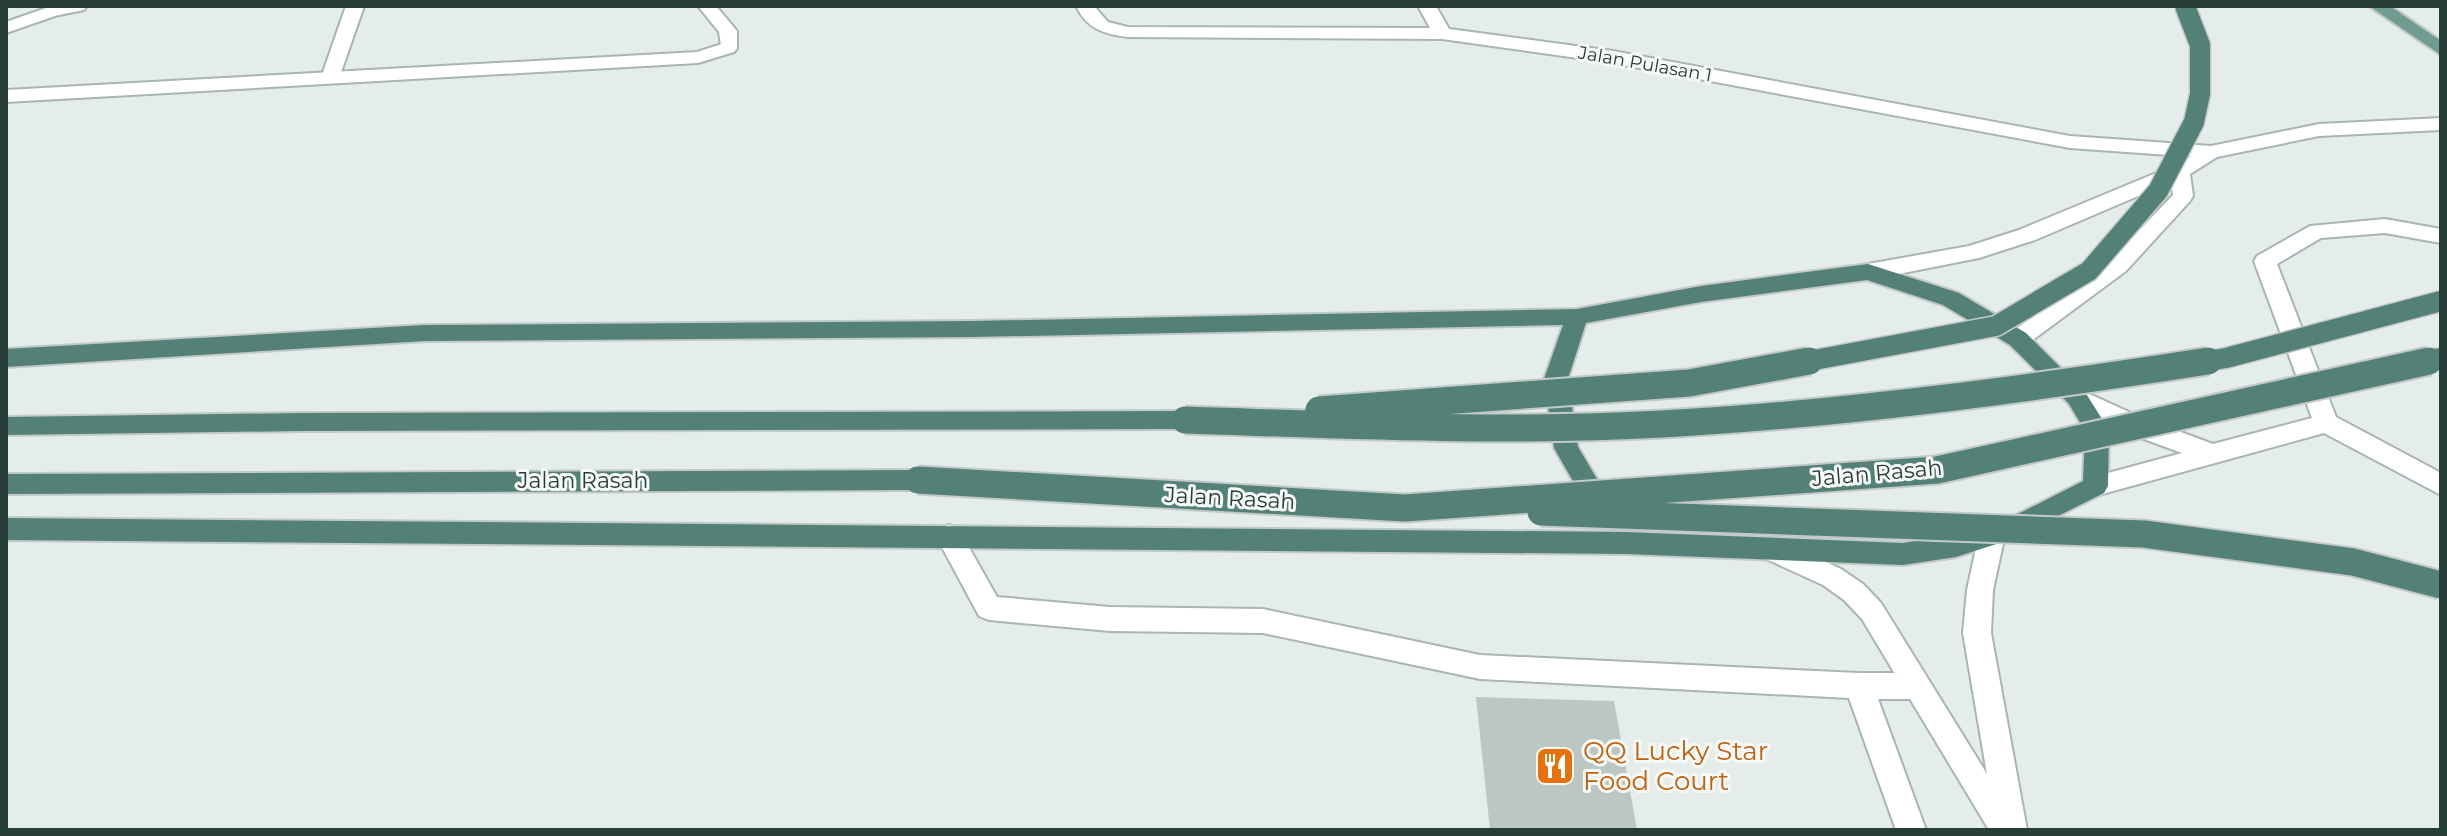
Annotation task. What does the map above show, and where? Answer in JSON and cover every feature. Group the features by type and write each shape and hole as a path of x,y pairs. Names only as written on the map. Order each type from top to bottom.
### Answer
{"highway":[{"path":"1185,420 1689,383 1996,326 2089,271 2158,191 2194,122 2200,94 2200,45 2185,6"},
{"path":"6,358 425,333 989,328 1577,317 1701,294 1868,272 1951,299 2018,339 2077,398 2097,430 2095,486 1991,539 1938,552 1903,554 1626,543 6,529"},
{"path":"6,426 243,420 913,423 1185,420 1530,428 1663,424 1964,397 2226,358 2441,301"},
{"path":"1577,317 1556,379 1566,448 1587,488 1626,543"},
{"name":"Jalan Rasah","path":"6,484 918,480 1405,508 1937,470 2441,358"},
{"path":"1405,508 1904,523 2144,534 2353,562 2441,585"}],"main road":[{"path":"2378,6 2441,49"}],"street":[{"path":"6,28 49,12 78,6"},
{"path":"330,78 355,6"},
{"path":"6,96 698,57 728,48 728,31 707,6"},
{"name":"Jalan Pulasan 1","path":"1085,6 1100,26 1128,32 1442,34 1613,57 2070,142 2211,152"},
{"path":"1427,6 1442,34"},
{"path":"1868,272 1971,253 2027,235 2180,171 2211,152 2319,130 2441,124"},
{"path":"2018,339 2118,266 2183,196 2180,171"},
{"path":"2441,236 2385,226 2317,231 2265,261 2326,423 2441,485"},
{"path":"2077,398 2131,424 2215,455"},
{"path":"2095,486 2326,423"},
{"path":"949,536 989,608 1110,619 1263,621 1480,667 1859,686 1916,686"},
{"path":"1991,539 1980,590 1977,633 2009,830"},
{"path":"1773,550 1814,566 1840,582 1862,601 1889,633 1916,686 2009,830"},
{"path":"1859,686 1911,830"}],"building":[{"name":"QQ Lucky Star Food Court","path":"1476,697 1614,701 1637,830 1490,830"}],"place":[{"name":"QQ Lucky Star Food Court","path":"1555,766"}]}
